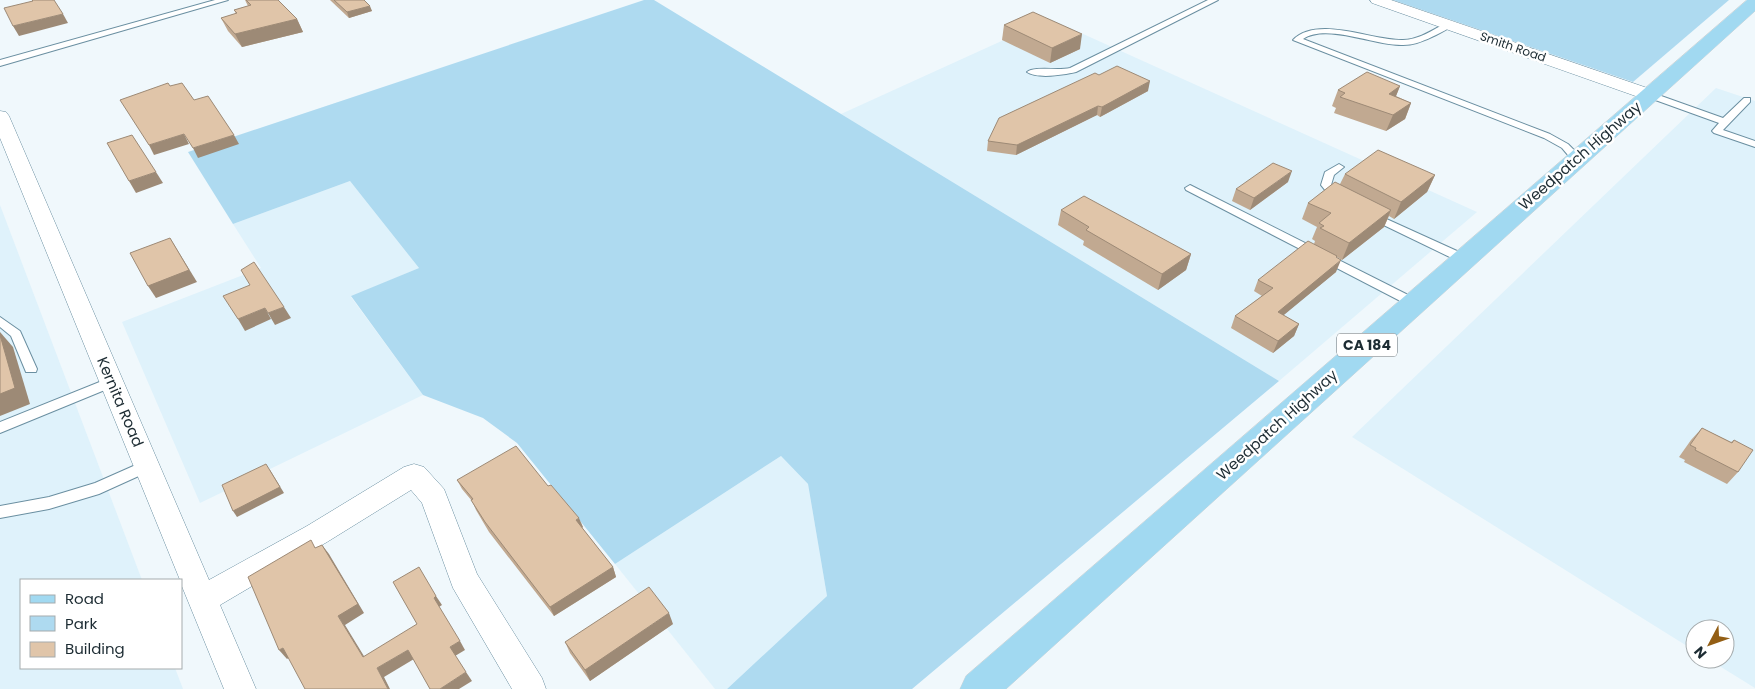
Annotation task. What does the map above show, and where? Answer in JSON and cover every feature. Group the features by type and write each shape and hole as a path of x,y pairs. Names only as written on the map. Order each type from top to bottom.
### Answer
{"main road":[{"name":"Weedpatch Highway","path":"979,689 1755,2"}],"street":[{"name":"Smith Road","path":"1377,0 1650,95"},
{"name":"Kernita Road","path":"3,129 112,382 240,689"},
{"path":"203,599 317,534 414,475 434,497 464,579 530,689"}],"lane":[{"path":"0,63 224,0"},
{"path":"1031,72 1060,73 1073,70 1214,0"},
{"path":"1449,25 1416,41 1402,43 1326,32 1308,33 1297,40 1547,136 1565,146 1577,159"},
{"path":"1650,95 1725,122"},
{"path":"1747,100 1718,131 1755,144"},
{"path":"1339,167 1330,174 1326,185 1335,197 1464,259"},
{"path":"1190,188 1414,303"},
{"path":"0,321 16,334 31,370"},
{"path":"0,428 112,382"},
{"path":"0,512 49,503 99,488 147,466"}],"shaded area":[{"path":"1050,19 1477,212 1279,381 841,114"},
{"path":"1716,88 1755,101 1755,688 1724,669 1735,669 1735,619 1685,619 1685,645 1352,437"},
{"path":"350,181 419,268 351,297 423,395 200,503 122,322 261,268 233,224"},
{"path":"0,205 142,579 20,579 20,669 175,669 183,689 0,689"},
{"path":"781,456 808,484 827,596 727,689 715,689 615,564"}],"green space":[{"path":"644,0 654,0 1279,381 912,689 727,689 827,596 808,484 781,456 615,564 517,443 483,418 423,395 351,296 419,268 350,181 233,224 188,152"},
{"path":"1393,0 1729,0 1633,82"}],"building":[{"path":"32,0 54,0 63,14 13,26 4,8"},
{"path":"246,0 278,0 297,19 235,34 221,18 237,13 234,10 251,5"},
{"path":"334,0 364,0 370,6 347,12"},
{"path":"1033,12 1082,34 1052,48 1004,25"},
{"path":"1117,66 1150,81 1102,107 1098,106 1017,145 988,141 999,118 1095,73 1099,75"},
{"path":"1367,72 1400,86 1389,94 1411,103 1393,115 1340,97 1345,93 1338,90"},
{"path":"168,83 170,86 182,83 194,100 208,96 234,135 193,148 184,134 149,145 120,100"},
{"path":"132,135 156,172 129,181 107,143"},
{"path":"1378,150 1435,175 1401,202 1345,174"},
{"path":"1273,163 1292,171 1254,198 1236,189"},
{"path":"1335,182 1391,210 1349,243 1320,228 1324,226 1319,223 1331,213 1308,203"},
{"path":"1084,196 1191,254 1162,274 1086,230 1089,227 1061,210"},
{"path":"170,238 189,270 148,286 130,253"},
{"path":"1308,241 1341,260 1278,312 1299,324 1278,341 1235,316 1273,288 1258,280"},
{"path":"254,262 284,307 268,313 265,308 238,319 223,296 250,285 241,270"},
{"path":"0,335 15,388 0,394"},
{"path":"1702,428 1732,443 1734,440 1753,450 1738,472 1695,450 1696,448 1690,445"},
{"path":"516,446 548,486 551,485 579,518 576,520 613,567 550,607 485,522 471,500 473,499 457,480"},
{"path":"266,464 280,487 233,511 222,485"},
{"path":"311,540 315,548 322,545 358,604 338,616 363,657 417,624 393,582 419,567 436,596 434,598 460,641 450,647 466,672 440,689 430,689 408,650 377,668 388,689 305,689 283,648 279,650 248,577"},
{"path":"649,587 669,613 585,670 565,642"}]}
